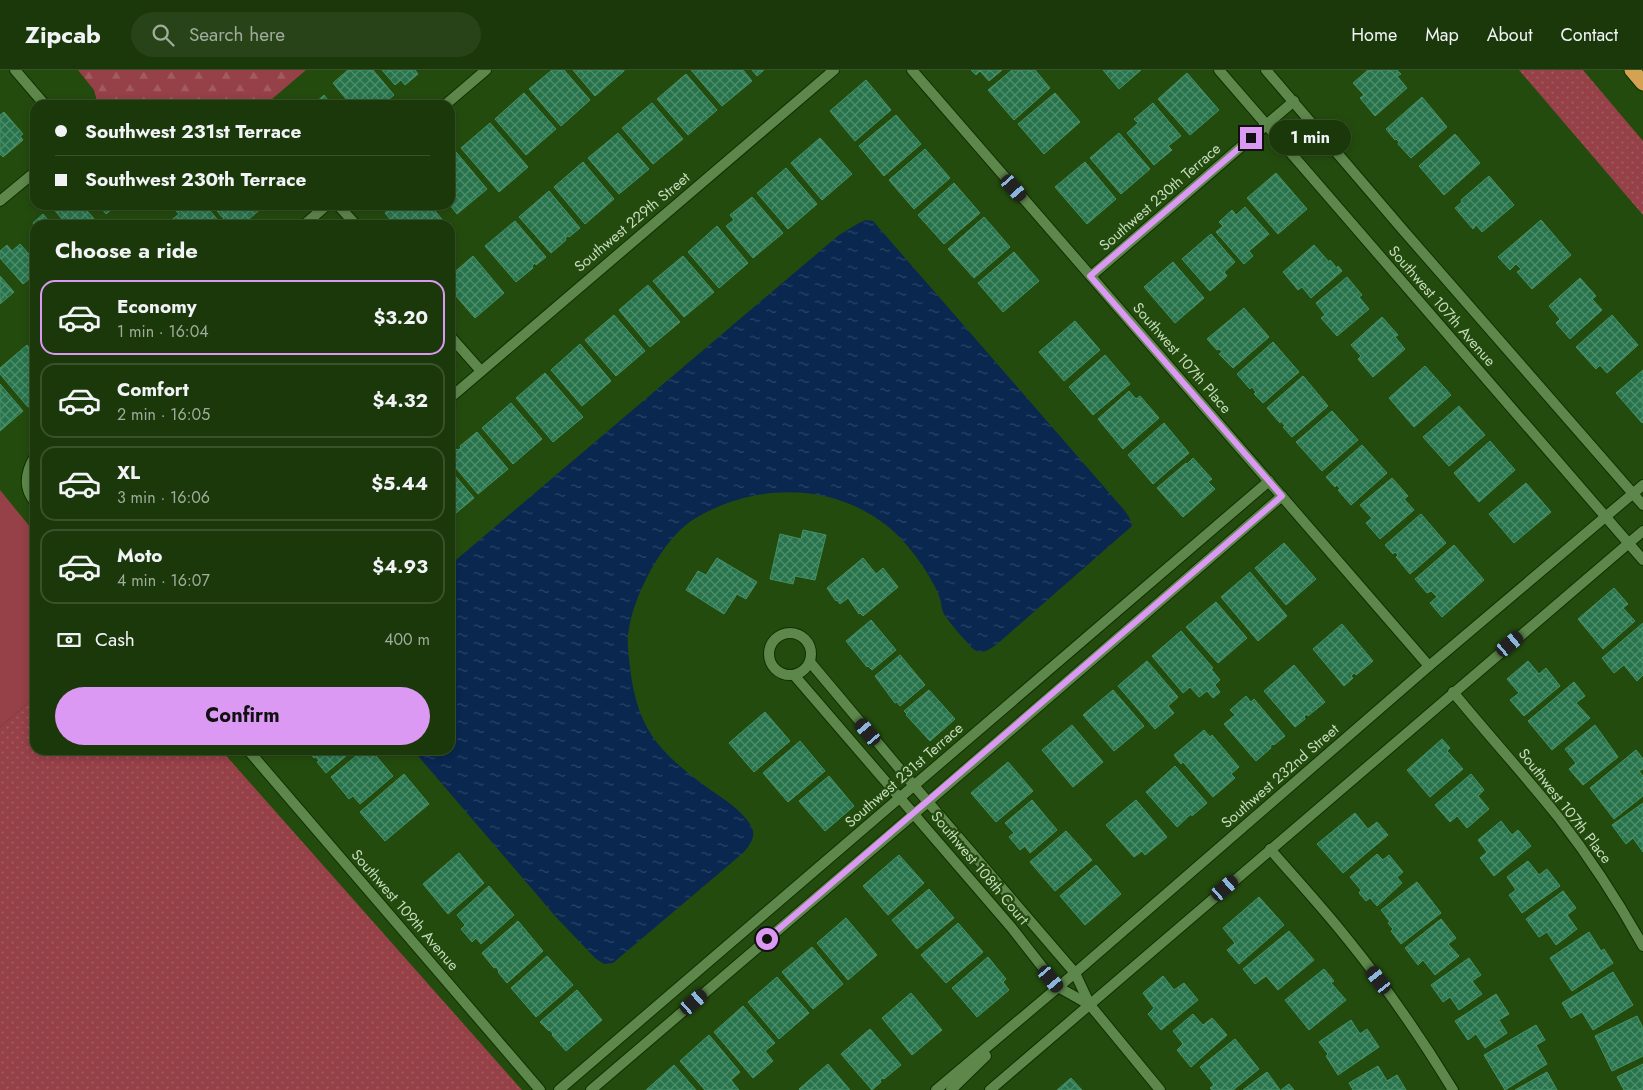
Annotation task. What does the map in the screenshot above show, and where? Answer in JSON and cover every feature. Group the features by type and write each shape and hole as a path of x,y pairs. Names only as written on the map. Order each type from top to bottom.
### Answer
{"highway":[{"path":"1632,70 1643,83"}],"street":[{"path":"15,70 41,100"},
{"path":"451,100 486,70"},
{"name":"Southwest 229th Street","path":"455,394 834,70"},
{"name":"Southwest 107th Place","path":"912,70 1429,666"},
{"name":"Southwest 107th Avenue","path":"1219,70 1643,560"},
{"name":"Southwest 107th Avenue","path":"1266,70 1643,505"},
{"name":"Southwest 230th Terrace","path":"1090,276 1294,101"},
{"path":"0,201 30,176"},
{"path":"310,220 321,210"},
{"path":"342,210 352,220"},
{"path":"455,342 481,371"},
{"path":"30,466 26,486 30,495"},
{"name":"Southwest 231st Terrace","path":"559,1090 1269,481"},
{"name":"Southwest 232nd Street","path":"936,1090 1075,973 1429,666 1643,485"},
{"path":"590,1090 928,802 1282,496"},
{"path":"990,1090 1643,531"},
{"path":"787,633 801,636 810,647 812,655 810,662 800,673 786,675 779,673 770,662 770,647 780,636 787,633"},
{"name":"Southwest 108th Court","path":"810,662 1075,973 1090,1005 1160,1090"},
{"name":"Southwest 108th Court","path":"794,675 1011,927 1058,987 1090,1005"},
{"name":"Southwest 107th Place","path":"1453,692 1540,794 1580,846 1620,906 1643,946"},
{"name":"Southwest 109th Avenue","path":"252,755 540,1090"},
{"path":"1270,849 1370,968 1414,1029 1453,1090"},
{"path":"951,1090 1022,1018"}],"green space":[{"path":"78,70 306,70 271,100 97,100 94,90"},
{"path":"1519,70 1583,70 1643,141 1643,215"},
{"path":"0,490 30,527 30,701 0,727"},
{"path":"30,701 30,755 225,755 522,1090 0,1090 0,727"}],"water":[{"path":"866,220 873,221 1125,511 1132,526 996,645 982,652 973,649 947,618 930,577 893,531 864,511 840,500 815,494 790,492 764,494 738,499 714,508 691,521 680,530 660,555 651,570 643,585 632,615 628,634 628,648 633,688 644,722 662,749 674,761 742,814 753,830 753,837 743,853 613,963 604,964 595,958 556,917 417,755 455,755 455,561 839,235"}],"building":[{"path":"348,70 373,70 394,95 388,100 347,100 333,83"},
{"path":"382,70 415,70 418,74 405,85 401,80 395,85"},
{"path":"552,70 564,70 590,100 561,126 529,89"},
{"path":"573,70 624,70 624,71 595,96"},
{"path":"691,70 743,70 752,81 722,106"},
{"path":"752,70 764,70 757,76"},
{"path":"971,70 1002,70 989,81 980,71 976,75"},
{"path":"1012,70 1035,70 1050,88 1014,120 988,90"},
{"path":"1103,70 1141,70 1119,89"},
{"path":"1368,70 1397,70 1401,74 1397,76 1407,88 1375,116 1360,98 1364,95 1353,83"},
{"path":"1187,73 1219,110 1190,135 1158,99"},
{"path":"686,74 717,110 688,135 657,99"},
{"path":"866,80 891,110 855,141 830,111"},
{"path":"524,93 556,129 526,155 495,119"},
{"path":"1055,93 1080,122 1044,154 1018,124"},
{"path":"324,95 328,100 318,100"},
{"path":"1422,97 1447,127 1411,158 1386,129"},
{"path":"652,103 683,139 653,164 622,128"},
{"path":"1153,103 1181,136 1168,146 1172,150 1154,165 1127,133 1138,123 1134,119"},
{"path":"4,112 23,134 20,136 23,140 3,157 0,154 0,115"},
{"path":"896,115 921,144 884,176 859,146"},
{"path":"490,123 528,167 499,192 461,148"},
{"path":"618,133 649,169 619,194 588,158"},
{"path":"1119,133 1150,169 1121,194 1090,158"},
{"path":"1455,134 1480,163 1444,195 1419,166"},
{"path":"820,138 852,174 822,200 791,163"},
{"path":"925,149 950,178 914,209 889,180"},
{"path":"455,153 487,189 457,214 454,210"},
{"path":"583,162 614,199 585,224 554,187"},
{"path":"1085,162 1116,199 1087,224 1055,187"},
{"path":"786,168 817,204 788,229 757,193"},
{"path":"1276,173 1307,209 1278,234 1247,198"},
{"path":"1489,176 1514,205 1482,232 1476,225 1473,229 1455,208 1462,202 1461,200"},
{"path":"954,183 980,213 944,244 918,215"},
{"path":"549,191 580,228 565,238 566,240 551,253 519,217"},
{"path":"752,197 783,233 753,258 726,226 734,220 730,215"},
{"path":"1245,207 1269,234 1249,251 1253,256 1244,264 1216,232 1223,226 1219,222 1232,210 1236,215"},
{"path":"54,210 86,210 95,220 63,220"},
{"path":"103,210 111,210 106,214"},
{"path":"175,210 209,210 218,220 172,220 179,214"},
{"path":"216,210 259,210 248,220 225,220"},
{"path":"388,210 434,210 443,220 391,220 385,213"},
{"path":"43,214 48,220 36,220"},
{"path":"984,217 1010,247 974,278 948,249"},
{"path":"1541,220 1571,255 1532,289 1517,272 1521,269 1516,264 1510,270 1498,257"},
{"path":"515,221 546,257 536,265 535,263 532,266 533,268 516,282 485,246"},
{"path":"717,226 748,263 719,288 688,252"},
{"path":"1211,234 1235,262 1224,272 1227,276 1210,291 1182,259"},
{"path":"20,244 30,255 30,278 23,284 0,258 0,251 7,245 12,251"},
{"path":"1314,245 1329,262 1330,260 1342,271 1311,298 1302,287 1298,290 1283,272"},
{"path":"1014,252 1039,281 1003,312 978,283"},
{"path":"473,256 504,293 475,318 455,295 455,272"},
{"path":"683,256 714,292 684,317 653,281"},
{"path":"1173,262 1204,298 1175,323 1144,287"},
{"path":"0,276 14,292 0,304"},
{"path":"1347,277 1362,295 1359,297 1369,309 1337,336 1321,318 1325,315 1316,303"},
{"path":"1580,278 1596,296 1592,299 1602,310 1570,339 1556,323 1560,319 1549,306"},
{"path":"648,285 680,322 650,347 619,310"},
{"path":"1244,308 1269,337 1233,368 1219,354 1222,352 1219,349 1217,350 1207,339"},
{"path":"614,315 645,351 616,376 585,340"},
{"path":"1612,315 1638,345 1607,373 1600,365 1596,369 1576,347"},
{"path":"1382,317 1398,335 1395,337 1405,349 1373,377 1358,359 1361,356 1351,345"},
{"path":"1075,321 1100,350 1064,381 1039,352"},
{"path":"1273,342 1299,372 1263,403 1254,394 1256,392 1252,387 1250,389 1237,374"},
{"path":"580,344 611,381 582,406 551,370"},
{"path":"27,345 30,349 30,406 28,407 0,374 0,368"},
{"path":"1105,355 1130,384 1093,415 1069,387"},
{"path":"1425,366 1451,395 1414,427 1389,398"},
{"path":"1643,370 1643,422 1642,423 1616,393"},
{"path":"545,373 583,417 553,442 516,398"},
{"path":"1303,376 1328,406 1292,437 1283,427 1285,426 1281,421 1280,423 1267,408"},
{"path":"0,384 23,411 0,431"},
{"path":"1129,391 1136,399 1140,396 1159,418 1123,449 1098,419"},
{"path":"511,403 542,439 513,464 482,428"},
{"path":"1459,406 1485,435 1449,466 1423,437"},
{"path":"1332,411 1358,440 1322,471 1296,442"},
{"path":"1164,423 1189,453 1153,484 1128,455"},
{"path":"477,432 508,469 478,494 455,467 455,451 461,448 460,446"},
{"path":"1490,441 1515,470 1479,502 1454,473"},
{"path":"1362,445 1387,473 1351,505 1338,490 1340,489 1337,485 1335,487 1326,477"},
{"path":"1193,458 1212,479 1208,482 1215,489 1183,517 1157,488"},
{"path":"455,476 474,498 455,514"},
{"path":"1392,478 1408,496 1404,499 1414,510 1380,539 1366,523 1372,518 1360,505"},
{"path":"1526,483 1551,512 1514,543 1489,514"},
{"path":"1421,514 1446,543 1410,574 1396,557 1398,555 1395,552 1393,554 1385,545"},
{"path":"803,530 826,535 815,580 795,576 793,584 770,579 780,534 801,539"},
{"path":"1284,543 1316,579 1286,605 1255,568"},
{"path":"1454,545 1484,580 1442,617 1430,603 1437,597 1431,591 1427,593 1415,579"},
{"path":"717,558 757,582 746,599 737,594 724,614 686,590 698,571 706,575"},
{"path":"863,558 876,574 883,568 898,587 863,616 859,614 848,598 840,604 827,588"},
{"path":"1250,572 1287,616 1258,641 1221,597"},
{"path":"1614,588 1628,604 1623,608 1635,621 1603,649 1578,619"},
{"path":"1216,602 1247,638 1218,663 1186,627"},
{"path":"871,620 896,650 872,670 867,667 846,641"},
{"path":"1643,623 1643,675 1637,681 1624,665 1614,673 1602,658"},
{"path":"1342,624 1373,661 1356,675 1354,673 1351,676 1353,678 1344,686 1313,649"},
{"path":"1181,631 1213,668 1211,669 1220,680 1215,685 1220,692 1213,698 1207,691 1199,697 1190,687 1183,693 1152,656"},
{"path":"900,655 925,685 900,706 897,702 895,703 875,676"},
{"path":"1147,661 1178,697 1168,706 1174,713 1155,729 1118,686"},
{"path":"1528,661 1539,674 1546,668 1560,686 1524,716 1510,700 1519,693 1507,679"},
{"path":"1294,665 1325,702 1308,716 1307,714 1304,717 1305,719 1295,727 1264,691"},
{"path":"1574,682 1585,696 1576,703 1590,718 1552,750 1528,721"},
{"path":"929,690 955,719 930,741 904,711"},
{"path":"1113,690 1144,726 1114,751 1083,715"},
{"path":"1246,696 1251,702 1254,699 1285,736 1270,746 1271,748 1256,761 1224,724 1235,715 1230,710"},
{"path":"765,712 790,741 754,772 729,743"},
{"path":"1072,725 1103,762 1073,787 1042,750"},
{"path":"1595,725 1618,757 1583,785 1569,769 1576,763 1565,749"},
{"path":"1204,730 1210,737 1212,735 1239,767 1231,774 1235,778 1213,797 1183,762 1181,764 1174,755"},
{"path":"1442,739 1450,748 1447,751 1463,769 1430,797 1407,770"},
{"path":"800,741 825,771 788,802 763,773"},
{"path":"1636,750 1643,759 1643,769 1639,771 1643,776 1643,796 1614,819 1590,788"},
{"path":"311,755 347,755 326,773 317,762 319,761 316,757 314,758"},
{"path":"357,755 375,755 393,776 360,804 353,796 349,799 331,777"},
{"path":"1008,762 1033,791 996,822 971,793"},
{"path":"1175,766 1207,803 1177,827 1146,792"},
{"path":"404,774 429,804 385,841 360,812"},
{"path":"1471,774 1484,790 1478,796 1489,809 1467,828 1457,816 1450,822 1435,805"},
{"path":"829,776 854,806 825,831 799,801"},
{"path":"1032,800 1057,830 1030,853 1025,846 1020,850 1009,837 1014,833 1005,823"},
{"path":"1136,800 1167,837 1145,855 1142,851 1134,857 1106,825"},
{"path":"1643,803 1643,852 1633,838 1626,844 1612,825"},
{"path":"1355,813 1368,829 1377,822 1388,835 1343,873 1317,844"},
{"path":"1501,821 1512,835 1518,830 1531,846 1494,876 1480,858 1487,852 1478,840"},
{"path":"1066,831 1092,860 1055,891 1030,862"},
{"path":"459,853 484,883 448,914 423,884"},
{"path":"1377,854 1383,860 1389,855 1403,872 1397,877 1402,883 1377,906 1370,898 1366,901 1359,893 1361,890 1350,877"},
{"path":"899,855 924,883 888,915 863,886"},
{"path":"1528,861 1539,875 1547,869 1560,886 1522,913 1509,895 1516,890 1507,877"},
{"path":"1096,865 1121,894 1085,925 1060,896"},
{"path":"1417,882 1441,913 1401,944 1391,931 1393,929 1388,923 1390,922 1381,910"},
{"path":"489,886 514,915 481,944 476,938 472,942 461,929 465,925 457,915"},
{"path":"929,889 954,918 917,949 892,920"},
{"path":"1563,891 1576,908 1567,915 1577,929 1556,945 1547,932 1539,937 1526,919"},
{"path":"1259,897 1284,925 1239,964 1227,950 1235,943 1223,928"},
{"path":"846,918 877,955 848,980 817,943"},
{"path":"1441,919 1456,938 1448,944 1459,956 1435,975 1423,960 1418,965 1405,948"},
{"path":"518,921 543,951 507,983 496,967 494,968 482,953"},
{"path":"958,923 983,952 946,983 921,955"},
{"path":"1289,931 1314,960 1278,990 1266,976 1255,984 1243,969"},
{"path":"1589,932 1601,951 1604,949 1613,963 1572,991 1550,958"},
{"path":"812,947 843,984 813,1009 782,972"},
{"path":"547,956 573,985 536,1017 511,988"},
{"path":"988,957 1006,979 1003,982 1009,990 977,1017 952,988"},
{"path":"1469,958 1481,975 1472,981 1482,994 1459,1010 1450,997 1443,1002 1431,985"},
{"path":"1324,969 1334,981 1331,983 1346,1000 1309,1030 1285,1000"},
{"path":"1613,972 1633,1005 1593,1030 1582,1012 1571,1018 1562,1003"},
{"path":"1163,976 1174,990 1184,983 1198,1000 1161,1030 1148,1014 1154,1008 1143,993"},
{"path":"777,977 809,1013 779,1039 748,1002"},
{"path":"577,990 602,1020 566,1051 550,1030 540,1022"},
{"path":"911,993 942,1030 912,1055 882,1018"},
{"path":"1496,994 1509,1014 1499,1020 1507,1033 1485,1048 1476,1034 1468,1040 1455,1021"},
{"path":"743,1006 775,1043 765,1051 773,1061 753,1078 714,1032"},
{"path":"1193,1014 1203,1025 1212,1018 1227,1035 1191,1067 1177,1050 1183,1044 1173,1031"},
{"path":"1637,1016 1643,1028 1643,1056 1612,1071 1595,1036"},
{"path":"1351,1020 1360,1034 1367,1029 1379,1047 1338,1075 1326,1056 1328,1054 1319,1042"},
{"path":"1536,1025 1545,1040 1536,1045 1547,1064 1505,1090 1484,1055"},
{"path":"870,1029 901,1065 884,1079 880,1080 881,1082 872,1090 841,1054"},
{"path":"709,1035 740,1072 731,1080 739,1090 705,1090 680,1061"},
{"path":"1235,1039 1259,1069 1233,1090 1212,1090 1210,1088 1214,1085 1200,1067"},
{"path":"828,1064 850,1090 799,1089"},
{"path":"1643,1064 1643,1090 1624,1090 1617,1077"},
{"path":"674,1065 696,1090 646,1090"},
{"path":"1378,1066 1387,1081 1397,1075 1406,1090 1353,1090 1349,1083"},
{"path":"1267,1072 1280,1090 1243,1090"},
{"path":"1547,1072 1557,1090 1515,1090"},
{"path":"1071,1078 1082,1090 1057,1090"},
{"path":"1289,1084 1294,1090 1281,1090"}],"route":[{"path":"767,939 1282,496 1090,276 1251,138"}]}
